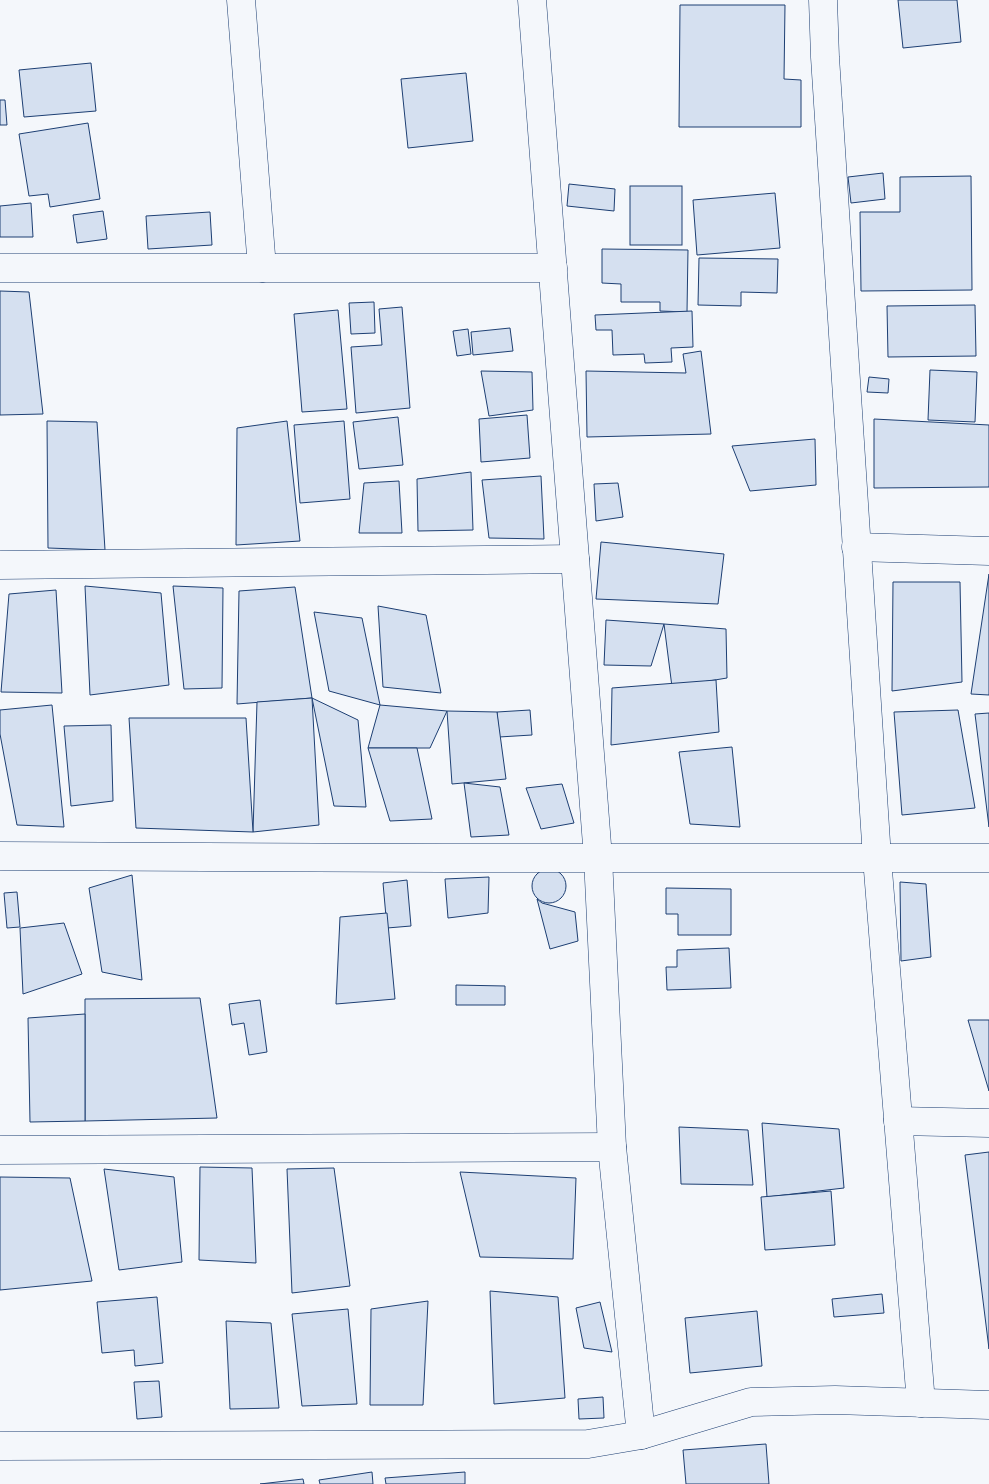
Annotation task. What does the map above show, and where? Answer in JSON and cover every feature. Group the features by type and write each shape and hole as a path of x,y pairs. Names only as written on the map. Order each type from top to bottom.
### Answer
{"street":[{"path":"241,0 262,268"},
{"path":"532,0 598,858 612,1147 641,1435"},
{"path":"823,0 877,858 921,1403"},
{"path":"0,268 553,268"},
{"path":"856,547 989,551"},
{"path":"0,565 576,559"},
{"path":"0,856 989,858"},
{"path":"898,1121 989,1123"},
{"path":"0,1150 612,1147"},
{"path":"0,1446 588,1444 641,1435 751,1402 835,1400 989,1405"}],"building":[{"path":"898,0 957,0 961,42 903,48"},
{"path":"680,5 785,5 784,79 801,80 801,127 679,127"},
{"path":"91,63 96,111 24,117 19,70"},
{"path":"466,73 473,141 408,148 401,79"},
{"path":"0,100 5,100 7,125 0,125"},
{"path":"88,123 100,199 50,207 48,194 29,196 19,134"},
{"path":"883,173 885,199 851,203 848,177"},
{"path":"971,176 972,290 861,291 860,212 900,212 900,177"},
{"path":"569,184 615,189 614,211 567,206"},
{"path":"630,186 682,186 682,245 630,245"},
{"path":"775,193 780,248 697,255 693,200"},
{"path":"31,203 33,237 0,237 0,206"},
{"path":"103,211 107,239 77,243 73,215"},
{"path":"210,212 212,245 148,249 146,216"},
{"path":"602,249 688,250 687,312 660,311 660,302 621,302 621,284 602,283"},
{"path":"699,258 778,259 777,293 741,292 741,306 698,305"},
{"path":"0,291 29,292 43,414 0,415"},
{"path":"374,302 375,333 351,334 349,303"},
{"path":"975,305 976,356 888,357 887,306"},
{"path":"402,307 410,408 356,413 351,347 382,345 379,309"},
{"path":"338,310 347,409 302,412 294,314"},
{"path":"692,311 693,347 671,348 672,362 645,363 644,354 613,355 612,330 596,330 595,315"},
{"path":"510,328 513,351 473,355 471,332"},
{"path":"468,329 471,354 457,356 453,331"},
{"path":"701,351 711,434 587,437 586,371 686,373 683,354"},
{"path":"930,370 977,372 975,422 928,420"},
{"path":"481,371 532,372 533,410 489,416"},
{"path":"869,377 889,379 888,393 867,392"},
{"path":"527,415 530,458 481,462 479,419"},
{"path":"398,417 403,465 359,469 353,422"},
{"path":"874,419 989,425 989,487 874,488"},
{"path":"47,421 97,422 105,550 48,548"},
{"path":"287,421 300,541 236,545 237,428"},
{"path":"344,421 350,499 300,503 294,425"},
{"path":"815,439 816,485 750,491 732,446"},
{"path":"471,472 473,530 418,531 417,479"},
{"path":"541,476 544,539 489,538 482,480"},
{"path":"399,481 402,533 359,533 364,483"},
{"path":"618,483 623,517 596,521 594,484"},
{"path":"601,542 724,554 718,604 596,599"},
{"path":"989,574 989,695 971,694"},
{"path":"893,582 960,582 962,682 892,691"},
{"path":"85,586 161,593 169,685 90,695"},
{"path":"173,586 223,588 222,688 184,689"},
{"path":"295,587 312,698 237,704 239,591"},
{"path":"56,590 62,693 1,692 9,594"},
{"path":"378,606 426,615 441,693 383,687"},
{"path":"314,612 362,618 380,705 329,691"},
{"path":"606,620 664,624 651,666 604,665"},
{"path":"664,624 726,629 727,678 672,687"},
{"path":"716,680 719,732 611,745 612,688"},
{"path":"312,698 358,720 366,807 334,806"},
{"path":"312,698 319,825 253,832 257,702"},
{"path":"52,705 64,827 17,825 0,734 0,710"},
{"path":"380,705 447,711 430,748 368,748"},
{"path":"530,710 532,735 499,737 497,712"},
{"path":"958,710 975,808 902,815 894,712"},
{"path":"447,711 497,712 506,779 452,784"},
{"path":"989,713 989,827 975,714"},
{"path":"129,718 246,718 253,832 136,828"},
{"path":"111,725 113,801 71,806 64,726"},
{"path":"732,747 740,827 690,824 679,752"},
{"path":"368,748 417,748 432,819 390,821"},
{"path":"464,783 500,787 509,835 471,837"},
{"path":"562,784 574,823 541,829 526,788"},
{"path":"549,869 556,870 561,874 565,879 565,893 561,898 556,902 549,903 542,902 537,898 533,893 532,886 533,879 537,874 542,870"},
{"path":"132,875 142,980 102,972 89,888"},
{"path":"489,877 488,913 448,918 445,879"},
{"path":"407,880 411,926 387,928 383,883"},
{"path":"900,882 926,884 931,957 901,961"},
{"path":"666,888 731,889 731,935 678,935 678,914 666,914"},
{"path":"17,892 20,927 7,928 4,893"},
{"path":"537,899 542,903 575,912 578,941 550,949"},
{"path":"387,913 395,999 336,1004 340,917"},
{"path":"64,923 82,974 23,994 20,928"},
{"path":"729,948 731,988 667,990 666,967 677,967 677,950"},
{"path":"456,985 505,986 505,1005 456,1005"},
{"path":"200,998 217,1118 85,1121 85,999"},
{"path":"260,1000 267,1052 249,1055 244,1023 232,1025 229,1004"},
{"path":"85,1014 85,1121 30,1122 28,1018"},
{"path":"968,1020 989,1020 989,1091"},
{"path":"762,1123 839,1129 844,1188 767,1197"},
{"path":"679,1127 748,1130 753,1185 681,1184"},
{"path":"989,1152 989,1349 965,1155"},
{"path":"200,1167 252,1168 256,1263 199,1260"},
{"path":"334,1168 350,1286 292,1293 287,1169"},
{"path":"104,1169 174,1177 182,1262 119,1270"},
{"path":"460,1172 576,1178 573,1259 480,1257"},
{"path":"0,1177 70,1178 92,1281 0,1290"},
{"path":"831,1191 835,1245 765,1250 761,1197"},
{"path":"490,1291 558,1297 565,1398 494,1404"},
{"path":"882,1294 884,1313 834,1317 832,1299"},
{"path":"157,1297 163,1363 135,1366 134,1350 102,1353 97,1302"},
{"path":"428,1301 423,1405 370,1405 371,1309"},
{"path":"600,1302 612,1352 584,1348 576,1308"},
{"path":"348,1309 357,1404 302,1406 292,1314"},
{"path":"757,1311 762,1366 690,1373 685,1318"},
{"path":"226,1321 271,1323 279,1408 230,1409"},
{"path":"159,1381 162,1417 137,1419 134,1382"},
{"path":"603,1397 604,1418 579,1419 578,1399"},
{"path":"766,1444 769,1484 686,1484 683,1450"},
{"path":"372,1472 373,1484 320,1484 319,1480"},
{"path":"465,1472 465,1484 386,1484 385,1478"},
{"path":"303,1479 304,1484 260,1484"}]}
